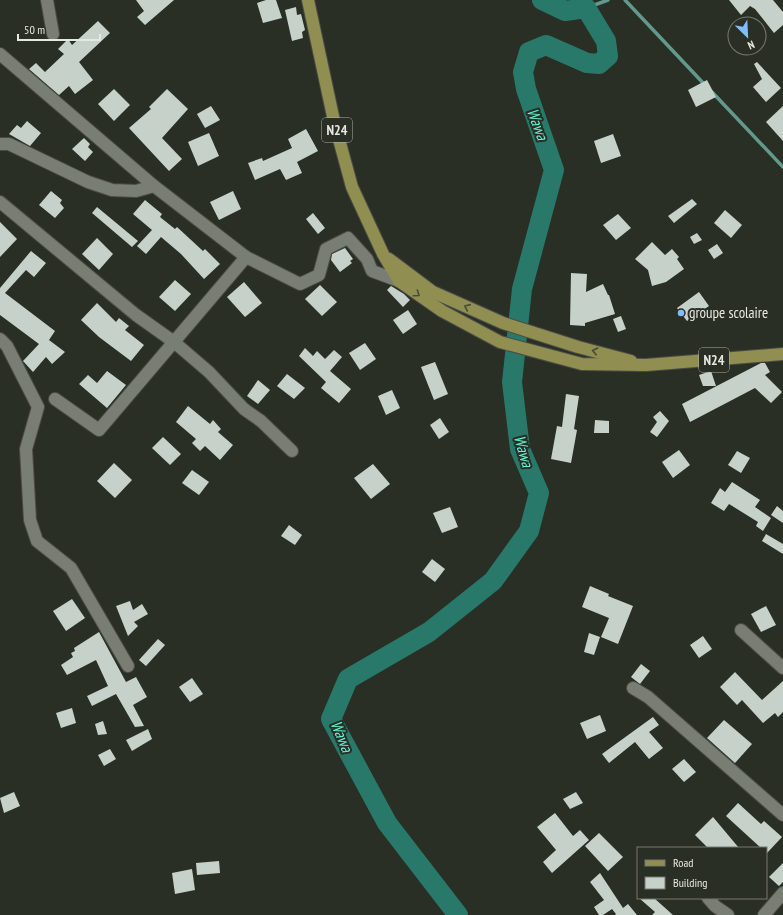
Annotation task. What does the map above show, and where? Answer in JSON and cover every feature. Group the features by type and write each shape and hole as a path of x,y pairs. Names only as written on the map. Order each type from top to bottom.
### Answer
{"main road":[{"name":"N24","path":"308,0 334,121 352,187 383,254 399,281 442,311 500,342 582,364 646,365 783,354"},
{"name":"N24","path":"383,254 432,292 503,323 522,331 646,365"}],"street":[{"path":"47,0 53,34"},
{"path":"0,54 154,186 246,257 300,284 319,275 326,249 348,238 367,259 372,271 399,281"},
{"path":"0,144 9,144 88,182 112,190 136,191 154,186"},
{"path":"0,202 136,315 174,342 209,372 244,409 261,421 292,451"},
{"path":"56,399 100,430 246,257"},
{"path":"0,339 7,346 38,407 26,449 30,520 37,541 71,568 128,666"},
{"path":"741,630 783,668"},
{"path":"633,688 648,697 783,815"},
{"path":"764,915 783,893"},
{"path":"709,899 728,915"}],"building":[{"path":"136,0 174,0 145,25 137,17 144,11"},
{"path":"266,0 276,0 282,18 263,23 257,3"},
{"path":"729,0 773,0 783,12 783,25 774,33 767,24 767,16 761,16 755,9 750,6 741,15"},
{"path":"296,7 297,15 301,14 305,30 302,32 303,38 292,41 285,10"},
{"path":"98,21 110,33 79,62 93,80 75,94 69,86 59,95 29,69 36,63 45,72 64,54 58,49 68,39 72,45"},
{"path":"757,62 781,88 766,102 753,87 762,79 754,64"},
{"path":"707,80 716,97 696,107 688,90"},
{"path":"114,89 130,105 114,121 98,104"},
{"path":"167,89 188,109 162,138 182,159 169,171 129,128 151,109 149,107"},
{"path":"211,106 220,120 205,128 197,114"},
{"path":"783,106 783,141 766,122"},
{"path":"27,121 41,133 30,146 9,134 17,125 21,128"},
{"path":"306,129 318,151 297,162 302,173 286,180 280,169 255,180 248,163 262,158 263,161 292,148 288,139"},
{"path":"209,133 219,156 198,166 188,142"},
{"path":"613,134 621,156 601,163 594,141"},
{"path":"84,138 90,144 88,147 93,152 85,161 72,149"},
{"path":"51,191 62,200 60,203 64,208 55,218 39,205"},
{"path":"233,191 241,209 219,220 210,202"},
{"path":"692,199 697,204 674,223 668,216"},
{"path":"145,200 162,214 160,217 175,229 177,227 203,251 205,249 220,264 204,279 181,254 161,237 146,254 137,246 152,230 133,214"},
{"path":"97,207 138,241 132,247 92,213"},
{"path":"725,210 742,225 731,238 714,223"},
{"path":"313,213 325,228 318,234 306,219"},
{"path":"618,214 631,228 616,240 603,225"},
{"path":"0,222 17,239 0,257"},
{"path":"697,233 702,240 694,244 690,237"},
{"path":"97,238 113,254 99,270 82,254"},
{"path":"652,242 665,255 672,249 679,257 677,259 684,269 666,282 652,286 648,270 635,259"},
{"path":"717,244 723,253 714,259 708,250"},
{"path":"345,248 353,259 350,261 352,263 340,272 331,260 332,254"},
{"path":"31,251 46,263 34,277 26,270 5,293 55,331 49,340 65,352 52,364 46,357 33,372 23,361 39,344 0,315 0,288"},
{"path":"571,273 587,274 586,292 603,284 609,295 615,314 585,323 585,326 570,325"},
{"path":"175,280 191,294 175,311 159,297"},
{"path":"244,282 262,303 245,317 227,297"},
{"path":"320,285 337,302 322,316 305,299"},
{"path":"391,286 404,294 410,300 403,307 387,290"},
{"path":"699,292 709,306 687,321 677,308"},
{"path":"97,303 116,322 119,318 129,326 125,330 144,345 131,361 99,337 81,320"},
{"path":"408,310 417,324 403,334 393,320"},
{"path":"621,316 626,329 618,332 613,319"},
{"path":"365,343 376,359 360,370 349,353"},
{"path":"305,348 313,356 317,351 325,359 334,350 342,357 330,371 351,389 339,403 321,388 326,382 299,356"},
{"path":"435,362 448,394 434,400 421,367"},
{"path":"761,363 765,363 770,372 765,375 782,392 771,403 755,388 690,422 682,404"},
{"path":"107,371 126,385 107,408 79,384 88,375 97,383"},
{"path":"711,371 716,386 703,386 699,375"},
{"path":"287,374 305,388 294,399 277,386"},
{"path":"258,380 270,390 258,404 247,396"},
{"path":"392,390 400,408 386,415 378,396"},
{"path":"566,394 579,396 574,429 577,430 571,463 551,459 557,426 562,427"},
{"path":"188,406 210,424 213,420 221,429 218,432 233,445 220,460 205,446 200,451 192,443 196,439 176,422"},
{"path":"660,411 669,421 657,437 650,432 657,422 653,417"},
{"path":"440,418 449,432 439,439 430,425"},
{"path":"595,420 609,421 609,433 594,433"},
{"path":"163,437 181,454 170,465 152,448"},
{"path":"679,450 690,465 673,478 662,462"},
{"path":"737,451 750,458 741,473 728,465"},
{"path":"114,463 132,480 115,498 97,481"},
{"path":"373,464 390,484 371,499 354,478"},
{"path":"192,470 209,482 199,495 182,483"},
{"path":"732,482 760,500 755,507 771,518 763,531 756,526 758,522 729,504 724,511 711,503 720,488 725,492"},
{"path":"777,506 783,511 783,523 771,515"},
{"path":"450,507 458,527 442,533 433,513"},
{"path":"289,525 302,535 295,545 281,536"},
{"path":"766,534 783,544 783,554 762,541"},
{"path":"432,559 445,569 435,582 422,572"},
{"path":"590,586 609,594 608,596 633,606 618,644 601,637 609,618 582,607"},
{"path":"72,599 85,618 66,631 53,611"},
{"path":"130,601 133,610 142,604 148,614 134,622 138,626 128,636 116,606"},
{"path":"766,606 776,625 761,632 751,614"},
{"path":"99,632 126,682 136,677 147,697 133,705 144,726 135,727 116,694 92,706 87,696 108,686 96,660 67,675 61,665 73,657 71,653 75,651 74,648"},
{"path":"589,633 600,637 594,655 584,652"},
{"path":"703,636 712,649 699,658 690,645"},
{"path":"158,639 165,645 146,666 139,660"},
{"path":"641,664 650,671 640,684 631,677"},
{"path":"735,672 762,700 783,681 783,712 778,717 775,713 763,723 742,700 737,705 720,687"},
{"path":"192,678 203,694 190,702 179,687"},
{"path":"72,708 76,723 61,728 56,713"},
{"path":"600,715 606,731 587,739 580,723"},
{"path":"653,717 659,725 649,732 663,748 649,759 635,742 609,763 602,754"},
{"path":"724,720 752,744 735,763 707,738"},
{"path":"103,721 107,734 98,735 95,724"},
{"path":"148,729 152,739 132,751 126,740"},
{"path":"110,749 116,759 104,766 98,755"},
{"path":"684,759 696,772 684,782 672,769"},
{"path":"14,792 20,806 4,813 0,798"},
{"path":"576,792 583,803 570,809 563,799"},
{"path":"738,803 761,824 764,821 782,837 767,853 767,847 760,847 726,816"},
{"path":"555,813 573,836 580,830 589,840 552,873 543,862 556,850 537,827"},
{"path":"713,817 738,847 707,847 695,835"},
{"path":"599,833 623,857 608,871 585,846"},
{"path":"219,861 220,873 197,875 196,863"},
{"path":"783,863 783,882 779,886 769,877"},
{"path":"192,869 195,890 175,894 172,873"},
{"path":"600,873 623,908 628,904 637,915 615,915 616,914 612,909 603,915 599,915 594,907 604,900 590,882"},
{"path":"640,899 655,899 673,915 652,915 655,912"}],"waterway":[{"name":"Wawa","path":"458,915 387,823 331,719 348,679 429,632 493,581 529,531 539,493 520,449 512,382 522,289 554,170 526,89 523,72 529,52 546,45 587,63 599,64 608,56 606,41 586,8 565,11 542,0"},
{"path":"586,8 608,0"},
{"path":"625,0 705,85"},
{"path":"712,92 783,167"}],"place":[{"name":"groupe scolaire","path":"681,313"}]}
